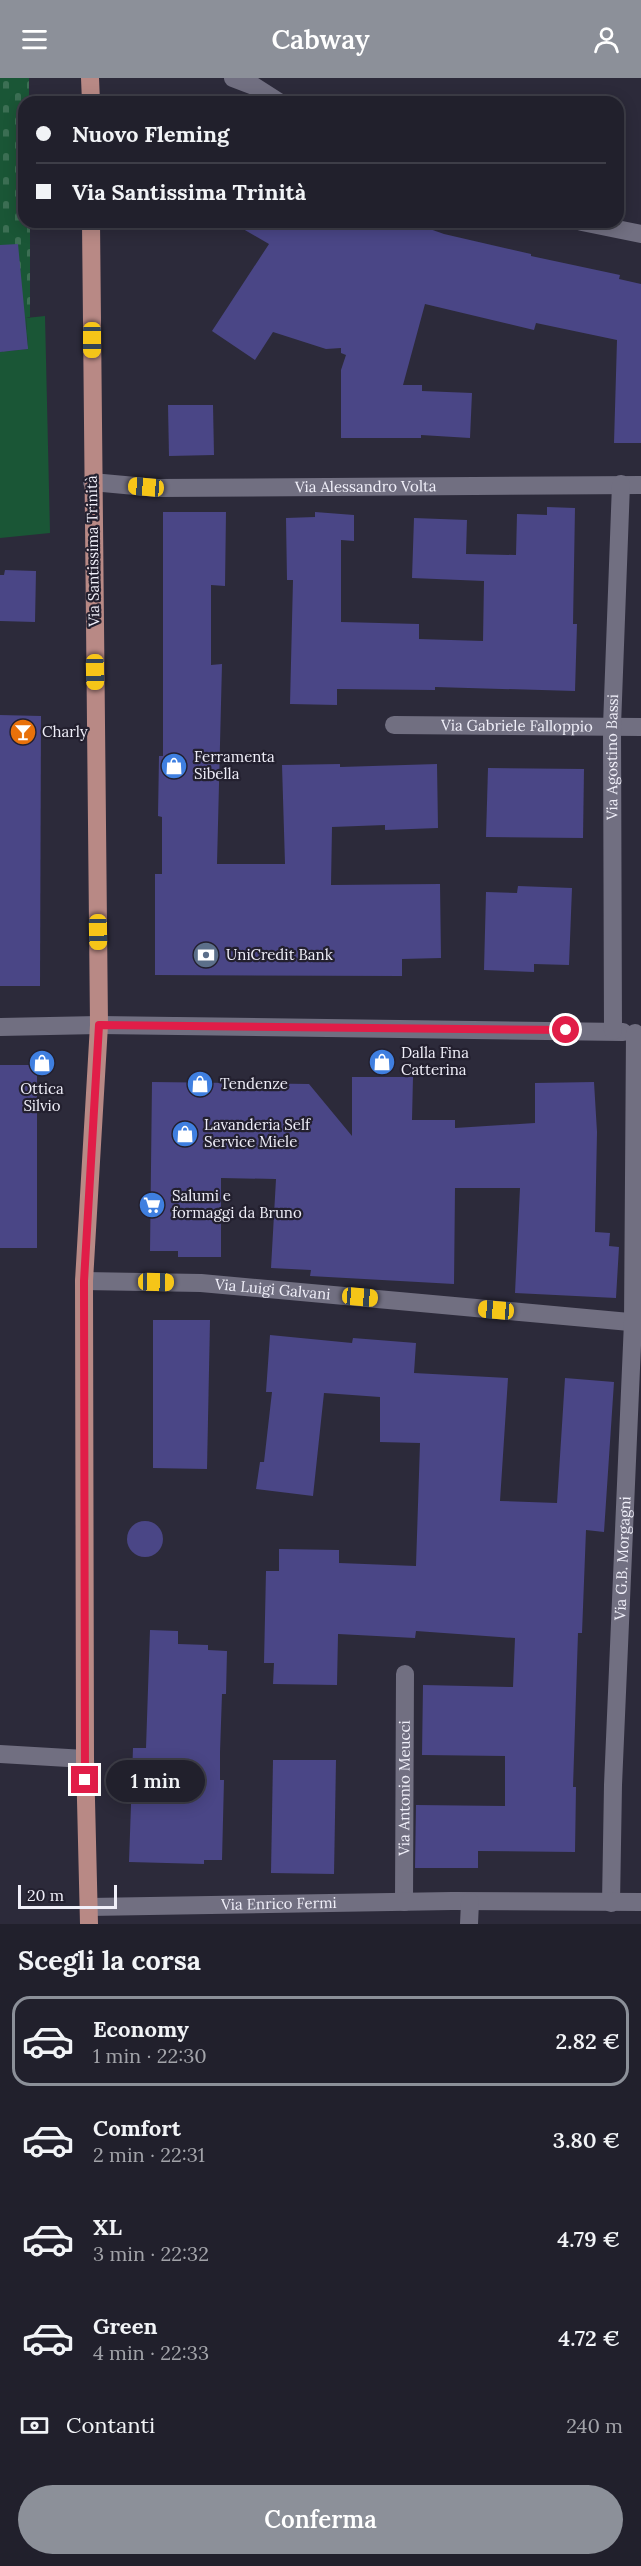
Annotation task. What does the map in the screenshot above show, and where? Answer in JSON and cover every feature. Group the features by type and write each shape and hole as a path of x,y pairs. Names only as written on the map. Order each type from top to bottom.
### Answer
{"main road":[{"path":"90,78 91,96"},
{"name":"Via Santissima Trinità","path":"89,1916 85,1759 84,1281 99,1025 91,228"}],"street":[{"path":"233,78 254,86 270,96"},
{"path":"612,228 641,234"},
{"name":"Via Alessandro Volta","path":"92,482 157,488 641,485"},
{"name":"Via Agostino Bassi","path":"613,1031 612,726 621,484"},
{"name":"Via Gabriele Falloppio","path":"394,725 641,727"},
{"path":"0,1027 99,1025 638,1033"},
{"name":"Via G.B. Morgagni","path":"611,1903 613,1785 637,1322 638,1033"},
{"name":"Via Luigi Galvani","path":"84,1281 201,1283 637,1322"},
{"name":"Via Antonio Meucci","path":"404,1902 405,1674"},
{"path":"0,1754 85,1759"},
{"name":"Via Enrico Fermi","path":"89,1916 404,1902 641,1902"},
{"path":"469,1924 470,1902"}],"green space":[{"path":"0,78 29,78 29,96 18,96 18,228 30,228 30,317 26,318 28,349 0,352"},
{"path":"45,316 50,533 0,538 0,352 28,349 26,318"}],"building":[{"path":"241,228 427,228 531,254 531,256 620,275 619,279 641,284 641,443 614,443 617,340 536,323 534,330 425,304 403,385 422,385 422,391 472,393 470,438 421,435 421,438 341,438 341,370 346,355 341,353 341,348 326,349 273,332 255,360 212,331 269,244"},
{"path":"18,244 28,349 0,352 0,245"},
{"path":"168,405 213,405 214,455 169,456"},
{"path":"547,507 575,508 573,624 577,624 575,691 435,687 435,690 337,689 337,705 290,704 293,580 287,580 286,518 315,517 315,512 354,515 354,541 341,540 341,622 419,624 419,639 483,641 484,581 412,578 414,518 467,520 466,554 516,555 517,514 547,515"},
{"path":"163,512 226,512 225,586 211,585 211,665 222,664 217,864 285,864 282,765 340,764 340,767 437,764 438,828 385,830 385,825 332,827 331,885 440,884 441,958 402,959 402,976 155,975 155,874 162,874 162,817 158,816 159,756 163,756"},
{"path":"5,570 36,571 35,622 0,621 0,575 4,575"},
{"path":"0,715 41,716 40,986 0,986"},
{"path":"488,768 584,769 583,838 486,837"},
{"path":"518,886 572,888 569,965 534,964 534,972 484,970 486,892 517,893"},
{"path":"0,1065 37,1065 37,1248 0,1248"},
{"path":"352,1077 413,1077 412,1120 455,1120 455,1128 535,1123 535,1083 594,1082 597,1132 595,1232 610,1233 609,1246 619,1247 616,1298 515,1293 520,1188 455,1188 454,1284 310,1276 311,1270 271,1268 276,1179 221,1178 221,1257 178,1257 178,1251 150,1251 152,1082 309,1084 352,1136"},
{"path":"153,1320 210,1320 207,1469 153,1468"},
{"path":"270,1335 352,1343 353,1338 416,1343 414,1373 508,1378 500,1501 557,1503 565,1378 614,1382 604,1532 586,1530 582,1633 578,1633 573,1787 576,1787 575,1852 478,1851 478,1868 415,1868 416,1805 505,1806 505,1756 422,1755 423,1685 513,1687 515,1638 416,1631 415,1638 338,1634 337,1685 273,1684 274,1663 264,1663 266,1571 279,1571 279,1549 339,1550 339,1563 416,1566 420,1443 380,1442 380,1397 324,1393 313,1496 256,1489 260,1462 264,1462 272,1392 266,1392"},
{"path":"145,1521 157,1527 163,1539 157,1551 145,1557 133,1551 127,1539 133,1527"},
{"path":"150,1630 178,1631 178,1644 208,1645 208,1650 227,1651 226,1694 222,1694 220,1752 220,1780 224,1780 222,1860 204,1860 204,1864 129,1862 133,1748 146,1748"},
{"path":"273,1760 336,1760 334,1874 271,1873"}],"place":[{"name":"Charly","path":"23,732"},
{"name":"Ferramenta Sibella","path":"174,766"},
{"name":"UniCredit Bank","path":"206,955"},
{"name":"Dalla Fina Catterina","path":"382,1062"},
{"name":"Ottica Silvio","path":"42,1063"},
{"name":"Tendenze","path":"200,1084"},
{"name":"Lavanderia Self Service Miele","path":"185,1134"},
{"name":"Salumi e formaggi da Bruno","path":"152,1205"}],"route":[{"path":"85,1780 84,1281 99,1025 566,1030"}]}
